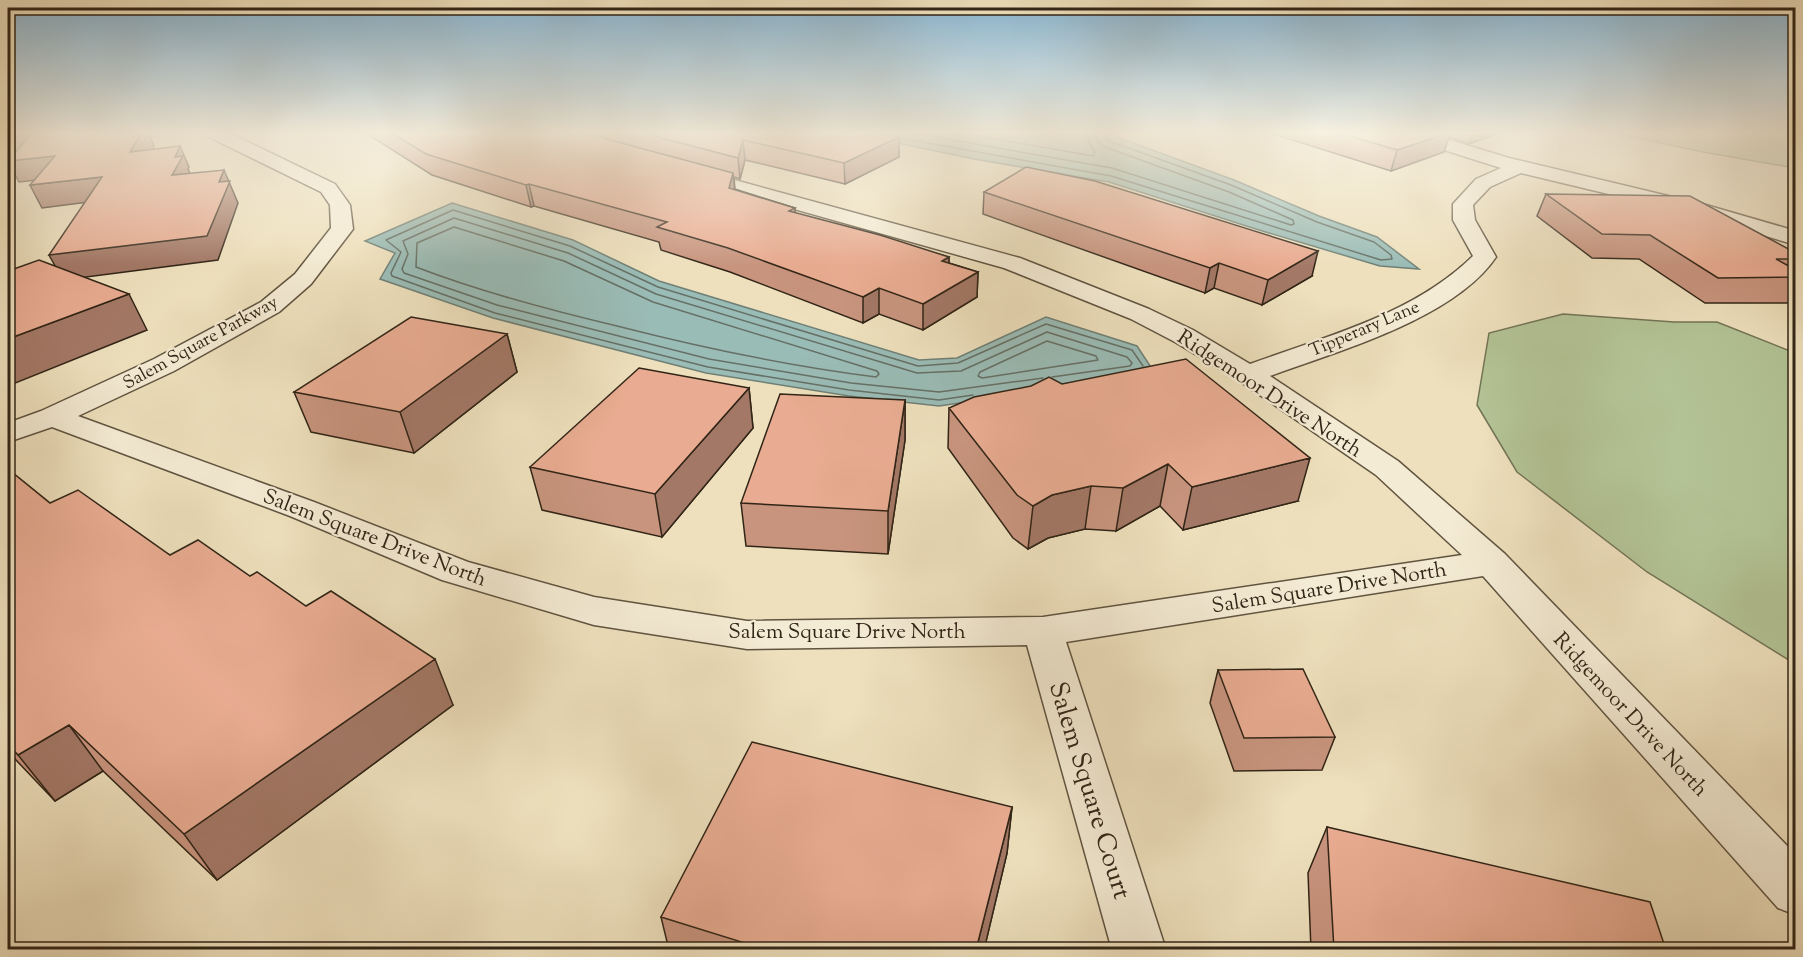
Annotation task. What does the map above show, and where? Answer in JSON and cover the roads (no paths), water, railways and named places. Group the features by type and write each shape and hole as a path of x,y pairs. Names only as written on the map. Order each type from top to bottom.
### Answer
{"street":[{"name":"Salem Square Parkway","path":"8,434 52,417 164,365 270,307 303,279 342,229 340,205 328,189 303,177"},
{"name":"Ridgemoor Drive North","path":"703,177 1012,263 1140,314 1184,336 1248,374 1386,468 1492,563 1796,891"},
{"name":"Tipperary Lane","path":"1248,374 1382,325 1442,294 1479,265 1485,257 1464,220 1463,204 1483,183 1497,177"},
{"path":"1560,177 1692,207 1752,223 1796,238"},
{"name":"Salem Square Drive North","path":"52,417 302,509 455,571 594,611 747,634 1043,631 1492,563"},
{"name":"Salem Square Court","path":"1043,631 1139,950"}],"water":[{"path":"1078,177 1225,177 1319,216 1377,237 1419,269 1380,266 1109,182"},
{"path":"452,203 573,240 659,281 919,360 957,358 1046,317 1137,346 1156,375 939,406 849,396 706,373 493,318 380,279 395,253 365,241"}]}
